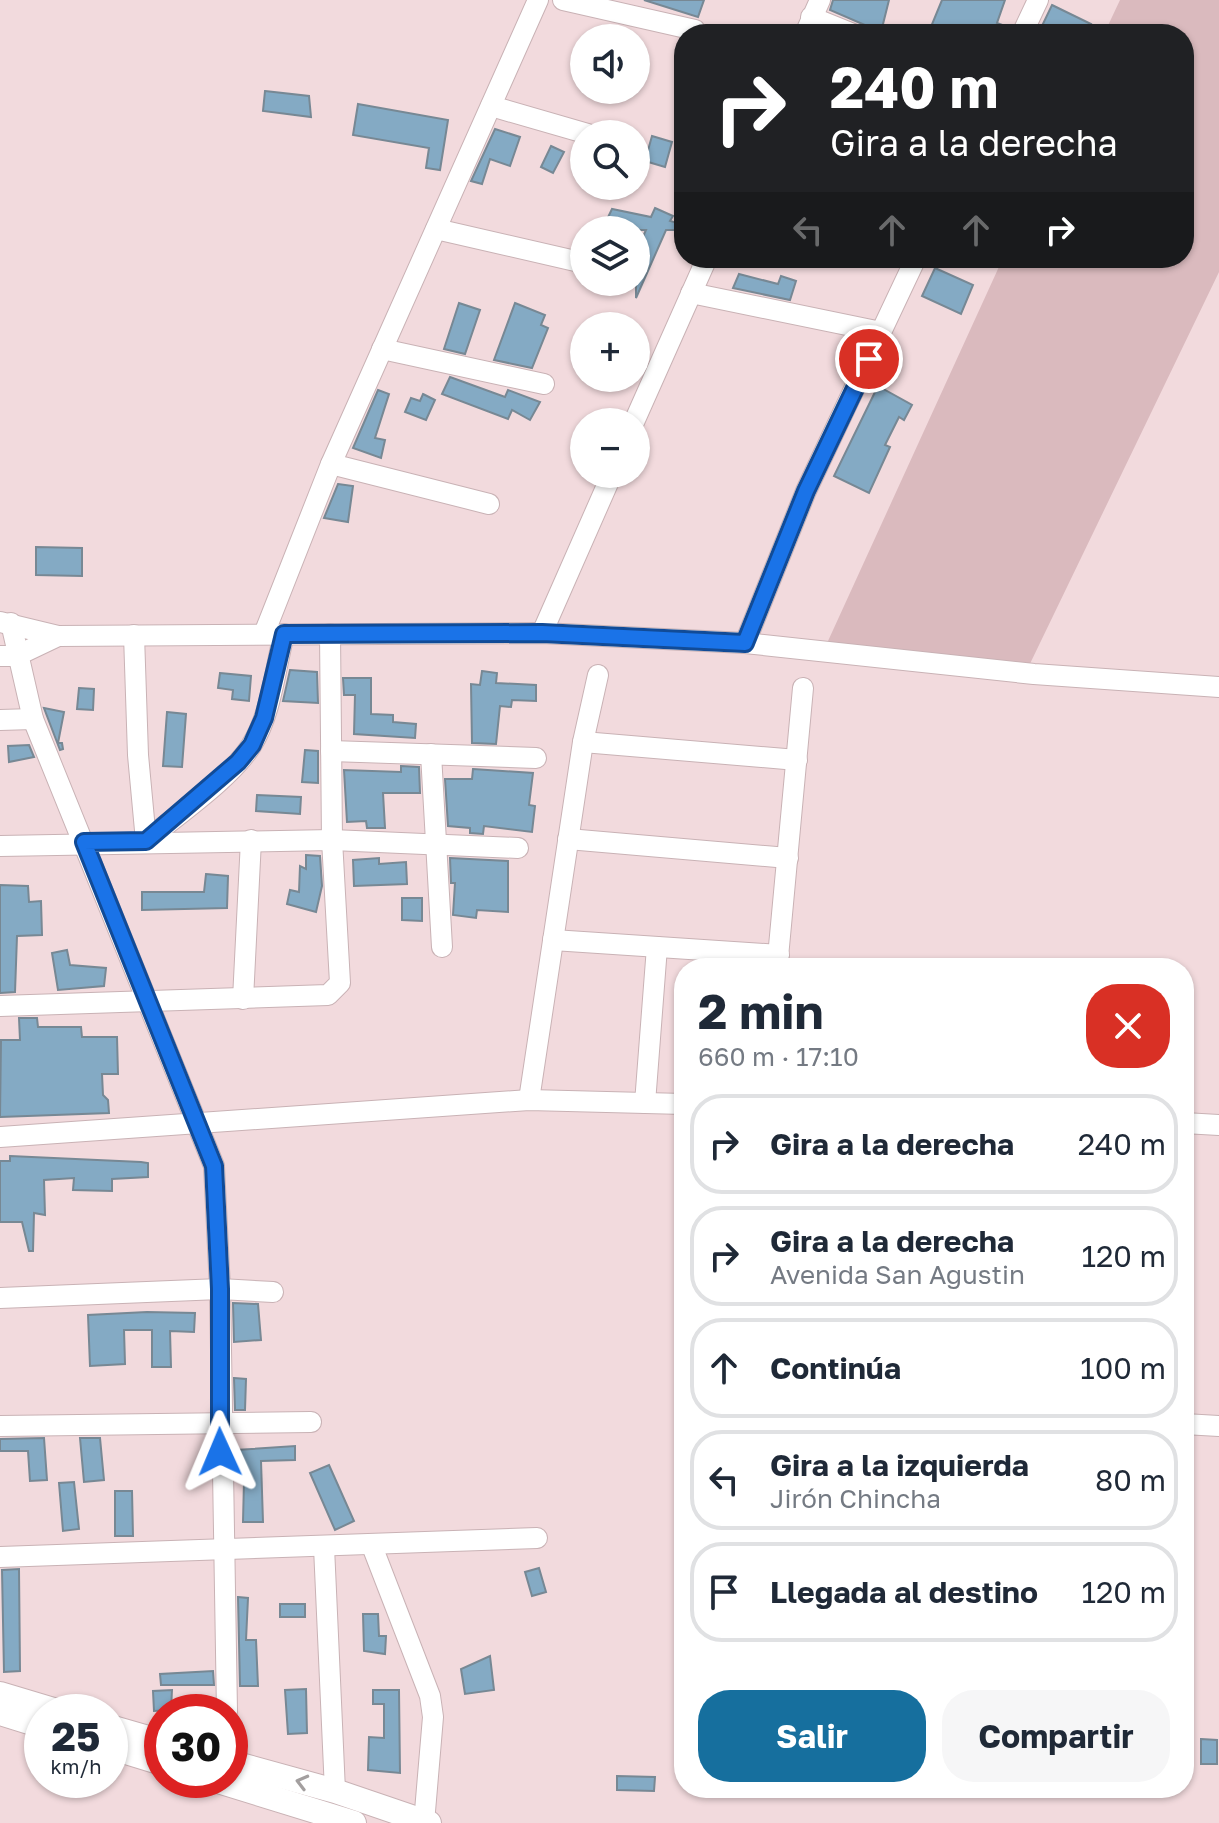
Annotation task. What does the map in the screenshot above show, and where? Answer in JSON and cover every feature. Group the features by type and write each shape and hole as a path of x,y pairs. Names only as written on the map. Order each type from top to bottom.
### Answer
{"main road":[{"path":"0,1694 24,1701"},
{"path":"0,1713 24,1720"},
{"path":"248,1779 335,1791 426,1822"},
{"path":"248,1785 354,1823"}],"street":[{"path":"146,841 238,762 252,745 264,718 274,634 331,464 538,0"},
{"path":"563,0 674,25"},
{"path":"1027,24 1038,0"},
{"path":"491,106 570,129"},
{"path":"436,229 570,260"},
{"path":"640,408 702,268"},
{"path":"745,643 806,491 911,268"},
{"path":"691,293 881,332"},
{"path":"382,349 544,384"},
{"path":"331,464 489,504"},
{"path":"542,633 606,488"},
{"path":"226,1694 220,1289 214,1166 8,656 6,623 58,636 542,633 745,643 1034,674 1219,687"},
{"path":"0,1006 328,995 340,983 332,840 330,634"},
{"path":"134,635 138,755 146,841"},
{"path":"8,656 58,636"},
{"path":"529,1100 583,742 598,675"},
{"path":"778,958 803,688"},
{"path":"0,720 33,719"},
{"path":"583,742 797,760"},
{"path":"331,751 536,758"},
{"path":"431,754 442,947"},
{"path":"568,839 788,858"},
{"path":"243,999 251,840"},
{"path":"0,846 84,842 332,840 518,848"},
{"path":"553,940 657,947 746,958"},
{"path":"645,1103 657,947"},
{"path":"0,1137 529,1100 674,1104"},
{"path":"1194,1124 1219,1125"},
{"path":"0,1298 220,1289 273,1292"},
{"path":"0,1426 220,1420 311,1422"},
{"path":"1194,1425 1219,1426"},
{"path":"0,1557 537,1538"},
{"path":"372,1546 430,1696 433,1717 426,1822"},
{"path":"324,1547 335,1791"}],"shaded area":[{"path":"1120,0 1219,0 1219,272 1026,672 823,652 998,268 1194,268 1194,24 1109,24"}],"building":[{"path":"644,0 704,0 698,17"},
{"path":"833,0 889,0 883,24 862,24 830,10"},
{"path":"942,0 1005,0 997,23 1000,24 932,24"},
{"path":"1052,5 1091,24 1043,24"},
{"path":"265,91 309,96 311,117 263,111"},
{"path":"358,104 448,120 440,170 426,168 429,148 353,135"},
{"path":"495,129 520,137 510,166 490,159 482,184 471,181"},
{"path":"652,136 672,142 665,167 650,162"},
{"path":"551,146 564,152 553,173 541,167"},
{"path":"655,208 673,216 670,221 674,222 674,230 666,230 650,266 650,217"},
{"path":"612,209 646,216 609,216"},
{"path":"935,268 973,285 961,314 922,296"},
{"path":"739,274 778,284 781,276 796,281 790,300 733,288"},
{"path":"459,303 480,310 465,354 444,349"},
{"path":"515,303 545,315 541,325 548,328 532,368 494,360"},
{"path":"450,377 505,397 508,390 540,402 530,420 512,410 508,419 442,394"},
{"path":"878,386 912,405 904,420 899,417 885,445 890,447 869,493 834,476"},
{"path":"378,390 389,394 375,438 385,440 381,458 353,448"},
{"path":"423,394 435,400 426,420 405,412 411,398 420,401"},
{"path":"338,484 353,486 348,522 324,518"},
{"path":"36,547 82,548 82,576 36,575"},
{"path":"290,670 317,672 318,703 283,701"},
{"path":"482,671 497,673 496,683 536,685 536,701 512,700 511,707 500,706 496,744 472,743 471,684 480,685"},
{"path":"220,673 251,676 249,701 232,699 233,690 218,688"},
{"path":"343,678 371,678 371,714 393,715 393,722 416,724 415,738 354,734 355,695 344,695"},
{"path":"79,688 94,689 93,710 77,709"},
{"path":"44,708 64,712 58,743 62,743 63,749 60,750"},
{"path":"167,712 186,714 182,767 163,766"},
{"path":"29,745 34,757 9,762 8,746"},
{"path":"305,750 318,751 318,783 302,782"},
{"path":"401,766 419,767 420,793 383,793 385,828 367,828 366,821 347,822 344,770 401,772"},
{"path":"473,769 533,773 529,805 535,806 532,832 484,826 483,834 470,833 470,828 448,826 445,779 472,779"},
{"path":"257,795 301,797 300,814 256,811"},
{"path":"306,855 320,856 322,886 316,912 287,904 290,890 299,892 300,866 306,869"},
{"path":"379,858 379,864 406,862 407,884 354,886 353,860"},
{"path":"450,858 508,861 508,912 477,910 476,918 453,915 455,883 451,883"},
{"path":"206,874 228,876 227,908 142,910 142,892 204,892"},
{"path":"0,885 28,886 29,902 41,901 42,935 17,936 15,992 0,993"},
{"path":"402,898 422,898 422,921 402,920"},
{"path":"67,950 70,965 106,968 104,986 58,990 52,953"},
{"path":"19,1018 37,1018 38,1027 81,1027 82,1037 117,1037 118,1074 102,1074 103,1095 108,1100 109,1113 0,1117 1,1040 20,1040"},
{"path":"10,1156 148,1163 148,1177 112,1179 112,1191 73,1190 74,1178 44,1180 45,1215 34,1213 33,1251 29,1251 22,1222 0,1222 0,1161 10,1161"},
{"path":"233,1303 258,1304 261,1340 234,1342"},
{"path":"195,1313 194,1332 170,1331 171,1367 152,1367 152,1330 124,1330 125,1364 90,1366 88,1315"},
{"path":"234,1378 246,1379 245,1410 235,1410"},
{"path":"44,1438 47,1480 30,1481 28,1451 0,1451 0,1439"},
{"path":"80,1438 100,1438 104,1480 84,1482"},
{"path":"295,1446 295,1460 261,1461 263,1522 243,1522 244,1481 242,1462 236,1462 236,1450"},
{"path":"329,1465 354,1521 335,1530 310,1473"},
{"path":"74,1482 79,1529 63,1531 59,1483"},
{"path":"115,1491 132,1491 133,1536 115,1536"},
{"path":"539,1568 546,1592 532,1596 525,1572"},
{"path":"19,1569 20,1671 4,1672 2,1570"},
{"path":"238,1597 248,1598 246,1640 256,1640 258,1686 240,1686"},
{"path":"280,1604 305,1604 305,1617 280,1617"},
{"path":"363,1614 378,1614 379,1636 386,1636 385,1654 364,1651"},
{"path":"490,1656 494,1690 465,1694 461,1669"},
{"path":"213,1671 214,1685 161,1685 160,1674"},
{"path":"306,1689 307,1733 288,1734 285,1690"},
{"path":"172,1690 172,1694 153,1694 153,1691"},
{"path":"373,1690 399,1690 400,1773 368,1770 369,1737 384,1738 384,1704 373,1704"},
{"path":"1201,1739 1217,1740 1217,1764 1201,1764"},
{"path":"617,1776 655,1777 654,1791 617,1790"}],"route":[{"path":"220,1452 220,1289 214,1166 84,842 146,841 238,762 252,745 264,718 284,634 542,633 745,643 806,491 869,359"}]}
